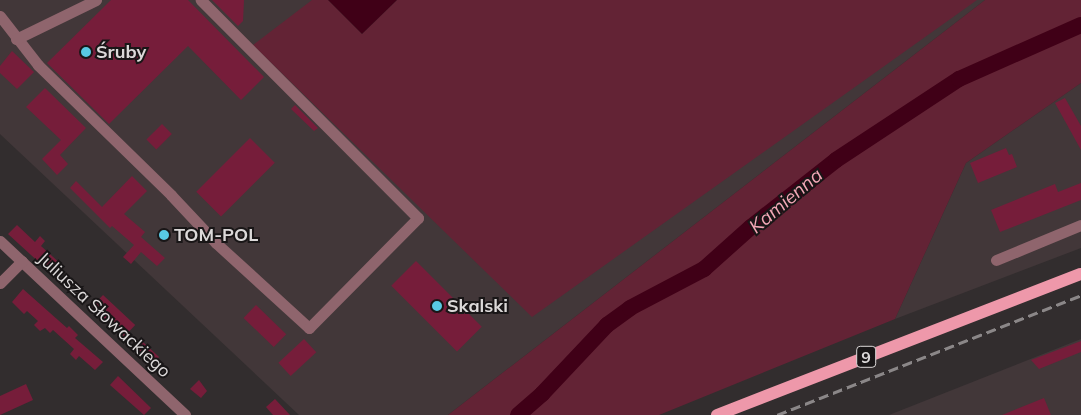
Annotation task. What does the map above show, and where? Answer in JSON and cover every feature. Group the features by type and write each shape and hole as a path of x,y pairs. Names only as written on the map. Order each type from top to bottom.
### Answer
{"main road":[{"name":"9","path":"716,415 1081,274"}],"street":[{"path":"16,39 96,0"},
{"path":"0,16 38,65 171,195 216,243 309,328 418,218 201,0"},
{"path":"996,260 1081,225"},
{"name":"Juliusza Słowackiego","path":"0,241 185,415"},
{"path":"0,283 22,262"}],"shaded area":[{"path":"0,0 985,0 448,415 299,415 0,134"},
{"path":"312,0 328,0 362,34 397,0 977,0 532,317 253,45"},
{"path":"328,0 397,0 362,34"},
{"path":"985,0 1081,0 1081,83 966,163 895,319 659,415 448,415"},
{"path":"1081,83 1081,248 895,319 966,163"},
{"path":"1081,339 1081,415 889,415"}],"building":[{"path":"111,0 188,0 264,77 241,100 188,46 109,124 47,63"},
{"path":"212,0 244,0 243,21 238,26"},
{"path":"12,51 34,72 17,89 0,73 0,66"},
{"path":"45,88 86,128 60,155 68,164 57,175 42,159 61,140 26,107"},
{"path":"1065,98 1081,126 1081,150 1055,103"},
{"path":"295,105 318,128 314,131 291,109"},
{"path":"162,124 172,134 156,149 146,140"},
{"path":"250,138 275,163 221,216 196,192"},
{"path":"1006,148 1009,155 1012,154 1017,167 978,183 970,163"},
{"path":"132,176 147,191 124,214 145,232 141,237 165,258 157,266 141,252 131,264 123,257 134,245 112,226 110,228 70,188 76,181 102,207"},
{"path":"1081,183 1081,200 1000,232 991,210 1055,184 1058,192"},
{"path":"17,225 35,242 40,236 45,241 41,246 63,266 54,276 8,234"},
{"name":"Skalski","path":"416,261 482,327 457,352 391,286"},
{"path":"23,289 67,328 69,326 78,335 75,338 103,362 95,370 79,356 76,360 70,354 74,349 53,330 50,333 45,328 40,331 34,325 38,321 27,311 24,314 12,302"},
{"path":"103,295 135,325 124,337 92,307"},
{"path":"256,305 286,334 274,347 243,318"},
{"path":"304,339 316,352 291,376 278,363"},
{"path":"1081,341 1081,352 1039,369 1031,360"},
{"path":"143,342 159,357 151,366 135,351"},
{"path":"118,376 151,408 144,415 110,385"},
{"path":"199,380 207,391 201,398 190,389"},
{"path":"26,384 33,400 0,415 0,396"},
{"path":"1044,398 1051,415 1002,415"},
{"path":"275,399 290,415 273,415 266,407"}],"waterway":[{"name":"Kamienna","path":"518,415 542,394 607,325 630,308 704,269 751,227 836,160 959,79 1081,25"}],"railway":[{"path":"777,415 1081,295"}],"place":[{"name":"Śruby","path":"86,52"},
{"name":"TOM-POL","path":"164,235"},
{"name":"Skalski","path":"437,306"}]}
